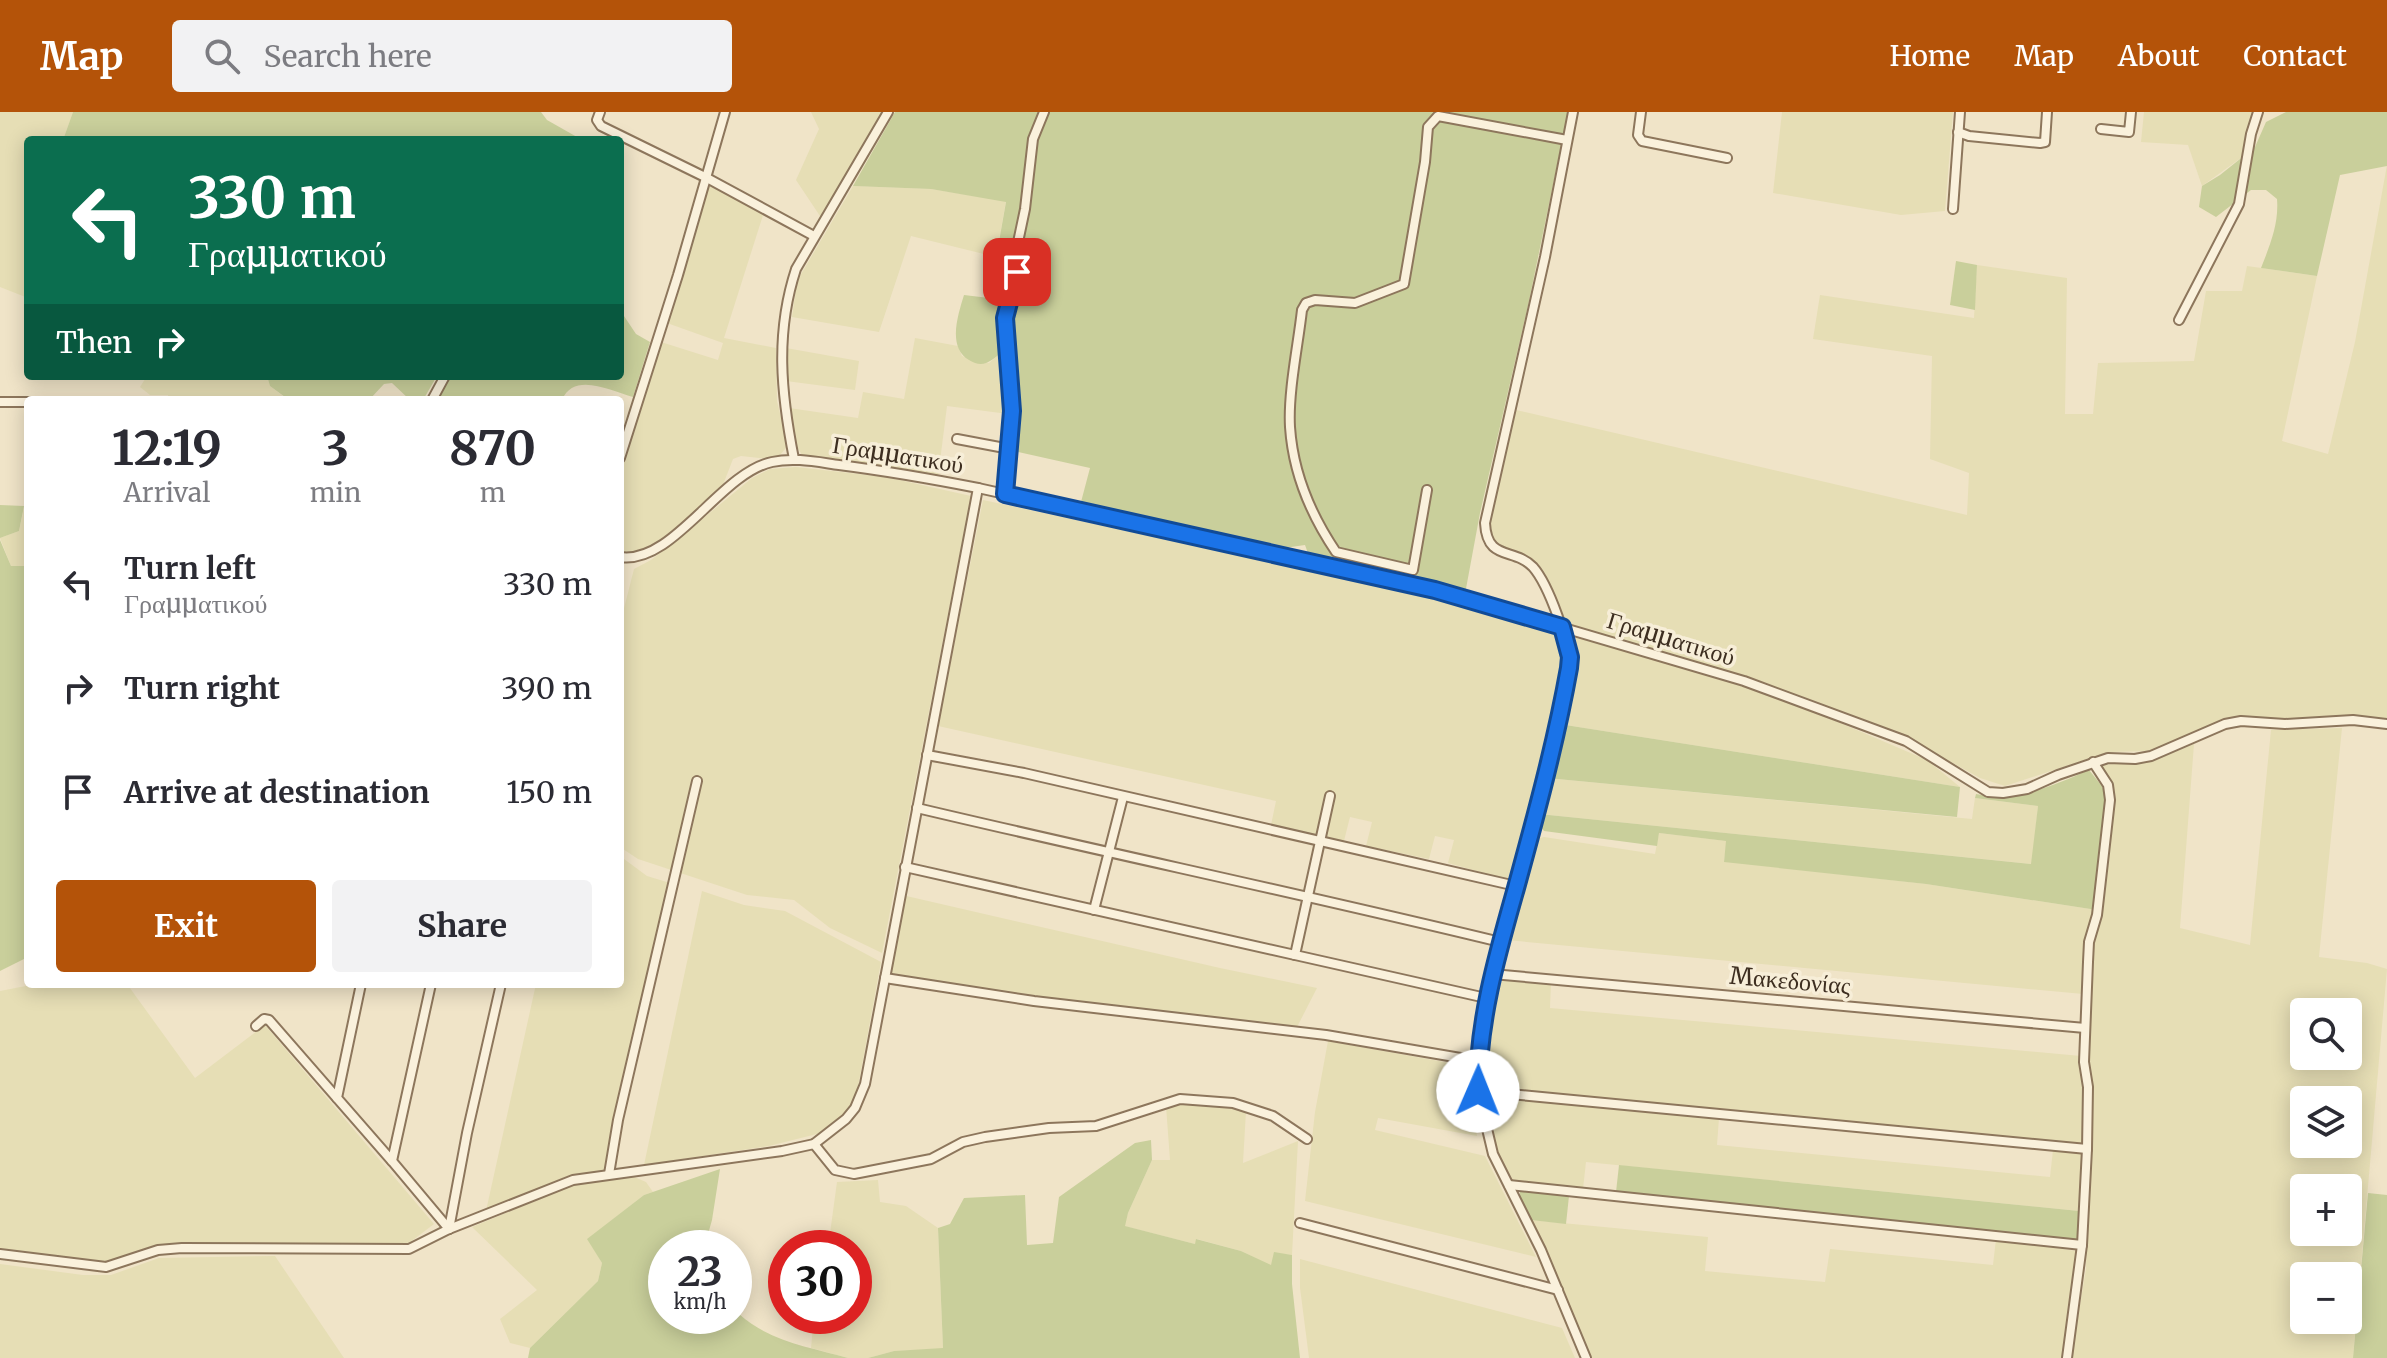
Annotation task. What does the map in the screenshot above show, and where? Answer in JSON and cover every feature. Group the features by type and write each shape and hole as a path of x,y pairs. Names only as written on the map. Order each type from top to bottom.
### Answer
{"street":[{"path":"600,112 597,120 601,126 621,136"},
{"path":"624,445 725,112"},
{"path":"794,459 782,386 782,329 787,294 814,236 888,112"},
{"path":"1005,494 1012,411 1005,318 1017,272 1017,247 1033,139 1044,112"},
{"path":"1573,112 1545,257 1485,523 1488,539 1496,549 1533,567 1562,627 1570,657 1569,668 1486,998 1478,1061 1478,1091 1493,1154 1558,1290 1586,1358"},
{"path":"1641,112 1638,135 1642,141 1727,158"},
{"path":"1953,209 1960,112"},
{"path":"1958,132 1969,136 2045,142 2047,112"},
{"path":"2101,129 2129,132 2131,112"},
{"path":"2179,320 2239,204 2251,134 2258,112"},
{"path":"1427,490 1413,570 1336,552 1316,523 1292,450 1290,423 1302,310 1306,303 1315,300 1355,303 1404,284 1428,127 1438,116 1567,140"},
{"path":"624,137 814,236"},
{"path":"0,402 24,402"},
{"path":"957,439 1010,449"},
{"name":"Γραμματικού","path":"624,558 645,555 668,540 749,471 769,462 794,459 901,473 978,488 1435,590 1744,681 1906,741 1988,792 2027,789 2108,758 2151,756 2225,724 2241,721 2285,724 2353,720 2387,724"},
{"path":"0,1254 106,1267 158,1250 182,1248 409,1249 449,1229 573,1180 814,1144 846,1119 855,1108 865,1084 978,488"},
{"path":"927,755 1024,773 1321,839 1516,886"},
{"path":"2067,1358 2082,1245 2087,1149 2085,1028 2089,942 2097,915 2110,800 2108,785 2093,762"},
{"path":"609,1174 618,1120 697,781"},
{"path":"1295,955 1330,796"},
{"path":"1094,910 1123,797"},
{"path":"917,808 1307,895 1500,942"},
{"path":"905,867 1486,998"},
{"name":"Μακεδονίας","path":"1492,974 2085,1028"},
{"path":"885,978 1034,1001 1326,1035 1478,1061"},
{"path":"337,1098 360,988"},
{"path":"392,1161 430,988"},
{"path":"449,1229 500,988"},
{"path":"256,1026 264,1019 269,1020 449,1229"},
{"path":"1478,1091 2087,1149"},
{"path":"814,1144 835,1170 854,1174 931,1159 963,1142 985,1137 1049,1128 1096,1126 1180,1099 1233,1103 1273,1116 1307,1139"},
{"path":"1509,1185 2082,1245"},
{"path":"1300,1223 1558,1290"}],"shaded area":[{"path":"0,112 73,112 64,136 24,136 24,296 0,287"},
{"path":"811,112 883,112 822,219 796,180 819,129"},
{"path":"1782,112 1953,112 1945,211 1901,215 1773,193"},
{"path":"2144,112 2254,112 2245,155 2202,186 2188,145 2141,142"},
{"path":"2387,165 2387,719 2357,715 2287,720 2246,716 2224,719 2152,751 2109,752 2005,786 1980,778 1896,732 1746,677 1564,623 1538,565 1504,551 1490,539 1490,514 1516,410 1967,515 1969,473 1930,459 1932,356 1813,339 1820,295 1974,318 1977,265 2067,278 2065,414 2093,414 2098,363 2194,361 2206,291 2242,291 2247,266 2317,276 2282,441 2328,454 2355,342"},
{"path":"709,186 764,212 724,338 776,348 777,401 786,448 779,456 770,459 741,456 733,459 721,490 668,537 642,553 624,555 624,458 661,342 718,360 723,343 667,323"},
{"path":"853,186 931,189 1006,201 996,257 911,236 879,332 792,317 797,281"},
{"path":"915,338 958,346 962,356 989,363 1002,352 1008,414 947,406 938,477 804,458 797,447 789,408 858,418 863,392 904,399"},
{"path":"786,348 859,361 855,390 786,381"},
{"path":"144,380 268,380 270,386 283,396 150,395 140,387"},
{"path":"796,467 886,477 971,496 882,953 830,928 794,900 747,895 638,859 624,850 624,608 634,569 651,560 752,478 770,469"},
{"path":"983,500 1368,583 1556,629 1561,637 1564,663 1512,881 1448,863 1454,840 1435,836 1429,859 1366,846 1372,822 1350,817 1344,841 1271,825 1276,801 938,726"},
{"path":"24,507 24,566 11,566 0,538 19,531"},
{"path":"1576,637 1750,688 1831,719 1927,760 1960,787 1559,724 1572,681"},
{"path":"2342,728 2319,957 2367,963 2387,969 2361,1262 2290,1262 2290,1334 2355,1334 2353,1358 2071,1358 2086,1269 2092,1124 2089,1041 2092,954 2101,915 2113,804 2112,791 2102,765 2151,761 2194,744 2180,928 2250,945 2271,730"},
{"path":"1547,778 1972,819 1975,798 2038,806 2032,864 1539,814"},
{"path":"1659,833 1727,841 1724,861 1926,884 2097,910 2087,943 2083,994 1506,940 1532,846 1537,839 1544,837 1655,854"},
{"path":"624,859 647,876 670,883 606,1171 565,1177 486,1211 535,988 624,988"},
{"path":"702,891 744,905 785,911 881,962 858,1087 853,1104 842,1119 821,1133 769,1146 644,1165"},
{"path":"902,895 1317,988 1296,1029 979,991 890,975"},
{"path":"1507,979 1551,983 1550,1008 2081,1056 2084,1145 1483,1087 1482,1059 1494,991 1499,983"},
{"path":"24,986 130,988 195,1078 265,1025 434,1224 405,1246 198,1244 154,1247 104,1263 0,1250 0,991"},
{"path":"1328,1041 1472,1067 1471,1095 1477,1136 1378,1118 1375,1130 1485,1156 1536,1257 1305,1201 1315,1112"},
{"path":"1484,1096 1719,1118 1717,1145 2050,1177 2053,1150 2083,1154 2079,1211 1586,1162 1583,1189 1513,1181 1498,1154"},
{"path":"1186,1102 1228,1105 1246,1111 1243,1163 1298,1141 1292,1255 1275,1253 1271,1266 1241,1251 1197,1239 1195,1244 1124,1226 1152,1160 1170,1160 1166,1106"},
{"path":"632,1176 646,1182 653,1192 644,1195 588,1239 602,1263 598,1281 530,1348 510,1343 500,1319 537,1290 472,1227 574,1185"},
{"path":"878,1180 880,1202 906,1206 938,1228 943,1349 894,1351 868,1358 848,1358 811,1348 812,1334 872,1334 872,1230 830,1230 837,1182"},
{"path":"1531,1220 1708,1237 1705,1271 1825,1282 1830,1249 1993,1265 1996,1239 2076,1251 2063,1358 1589,1358 1550,1257"},
{"path":"275,1256 344,1358 0,1358 0,1264 83,1275 111,1275 159,1258"},
{"path":"1300,1259 1562,1328 1575,1358 1309,1358 1300,1288"}],"green space":[{"path":"73,112 541,112 547,120 575,136 405,136 64,136"},
{"path":"895,112 1041,112 1014,274 1001,322 1002,352 987,363 974,363 962,354 956,330 964,295 989,298 1006,202 931,189 853,186"},
{"path":"1048,112 1568,112 1465,594 1310,559 1305,545 1284,548 1250,545 1097,511 1093,504 1081,502 1090,468 1014,451 1015,414 1008,316 1021,278 1021,243 1034,151"},
{"path":"2286,112 2387,112 2387,166 2340,175 2317,276 2261,268 2277,217 2277,199 2266,190 2251,190 2216,217 2199,207 2202,186 2255,147 2266,122"},
{"path":"1956,261 1977,265 1975,310 1950,305"},
{"path":"624,316 636,334 650,342 633,397 594,385 575,386 565,396 438,396 447,380 624,380"},
{"path":"268,380 435,380 425,396 406,396 392,383 384,384 373,396 284,396 270,386"},
{"path":"0,505 24,506 19,531 0,538"},
{"path":"0,540 11,566 24,566 24,959 0,971"},
{"path":"1559,724 1960,787 1957,817 1547,778"},
{"path":"2089,770 2102,786 2106,799 2097,910 1926,884 1724,862 1726,841 1659,833 1657,846 1544,831 1538,823 1539,814 2031,864 2038,806 1975,798 1976,794 2020,794 2048,787"},
{"path":"1151,1140 1152,1160 1125,1226 1195,1244 1196,1239 1241,1251 1271,1265 1274,1252 1292,1255 1300,1358 868,1358 894,1351 943,1348 938,1228 950,1224 964,1198 1025,1195 1027,1245 1053,1243 1059,1197 1135,1143"},
{"path":"1619,1165 2079,1211 2077,1240 1616,1192"},
{"path":"720,1169 709,1230 648,1230 648,1334 752,1334 752,1324 768,1334 848,1358 528,1358 530,1348 598,1281 602,1263 587,1239 644,1195"},
{"path":"1520,1191 1569,1196 1566,1224 1531,1220"},
{"path":"2368,1193 2387,1195 2387,1358 2353,1358 2355,1334 2362,1334 2362,1262"}],"route":[{"path":"1017,272 1004,329 1012,411 1005,494 1435,590 1562,627 1568,644 1569,668 1531,832 1486,998 1478,1061 1478,1091"}]}
